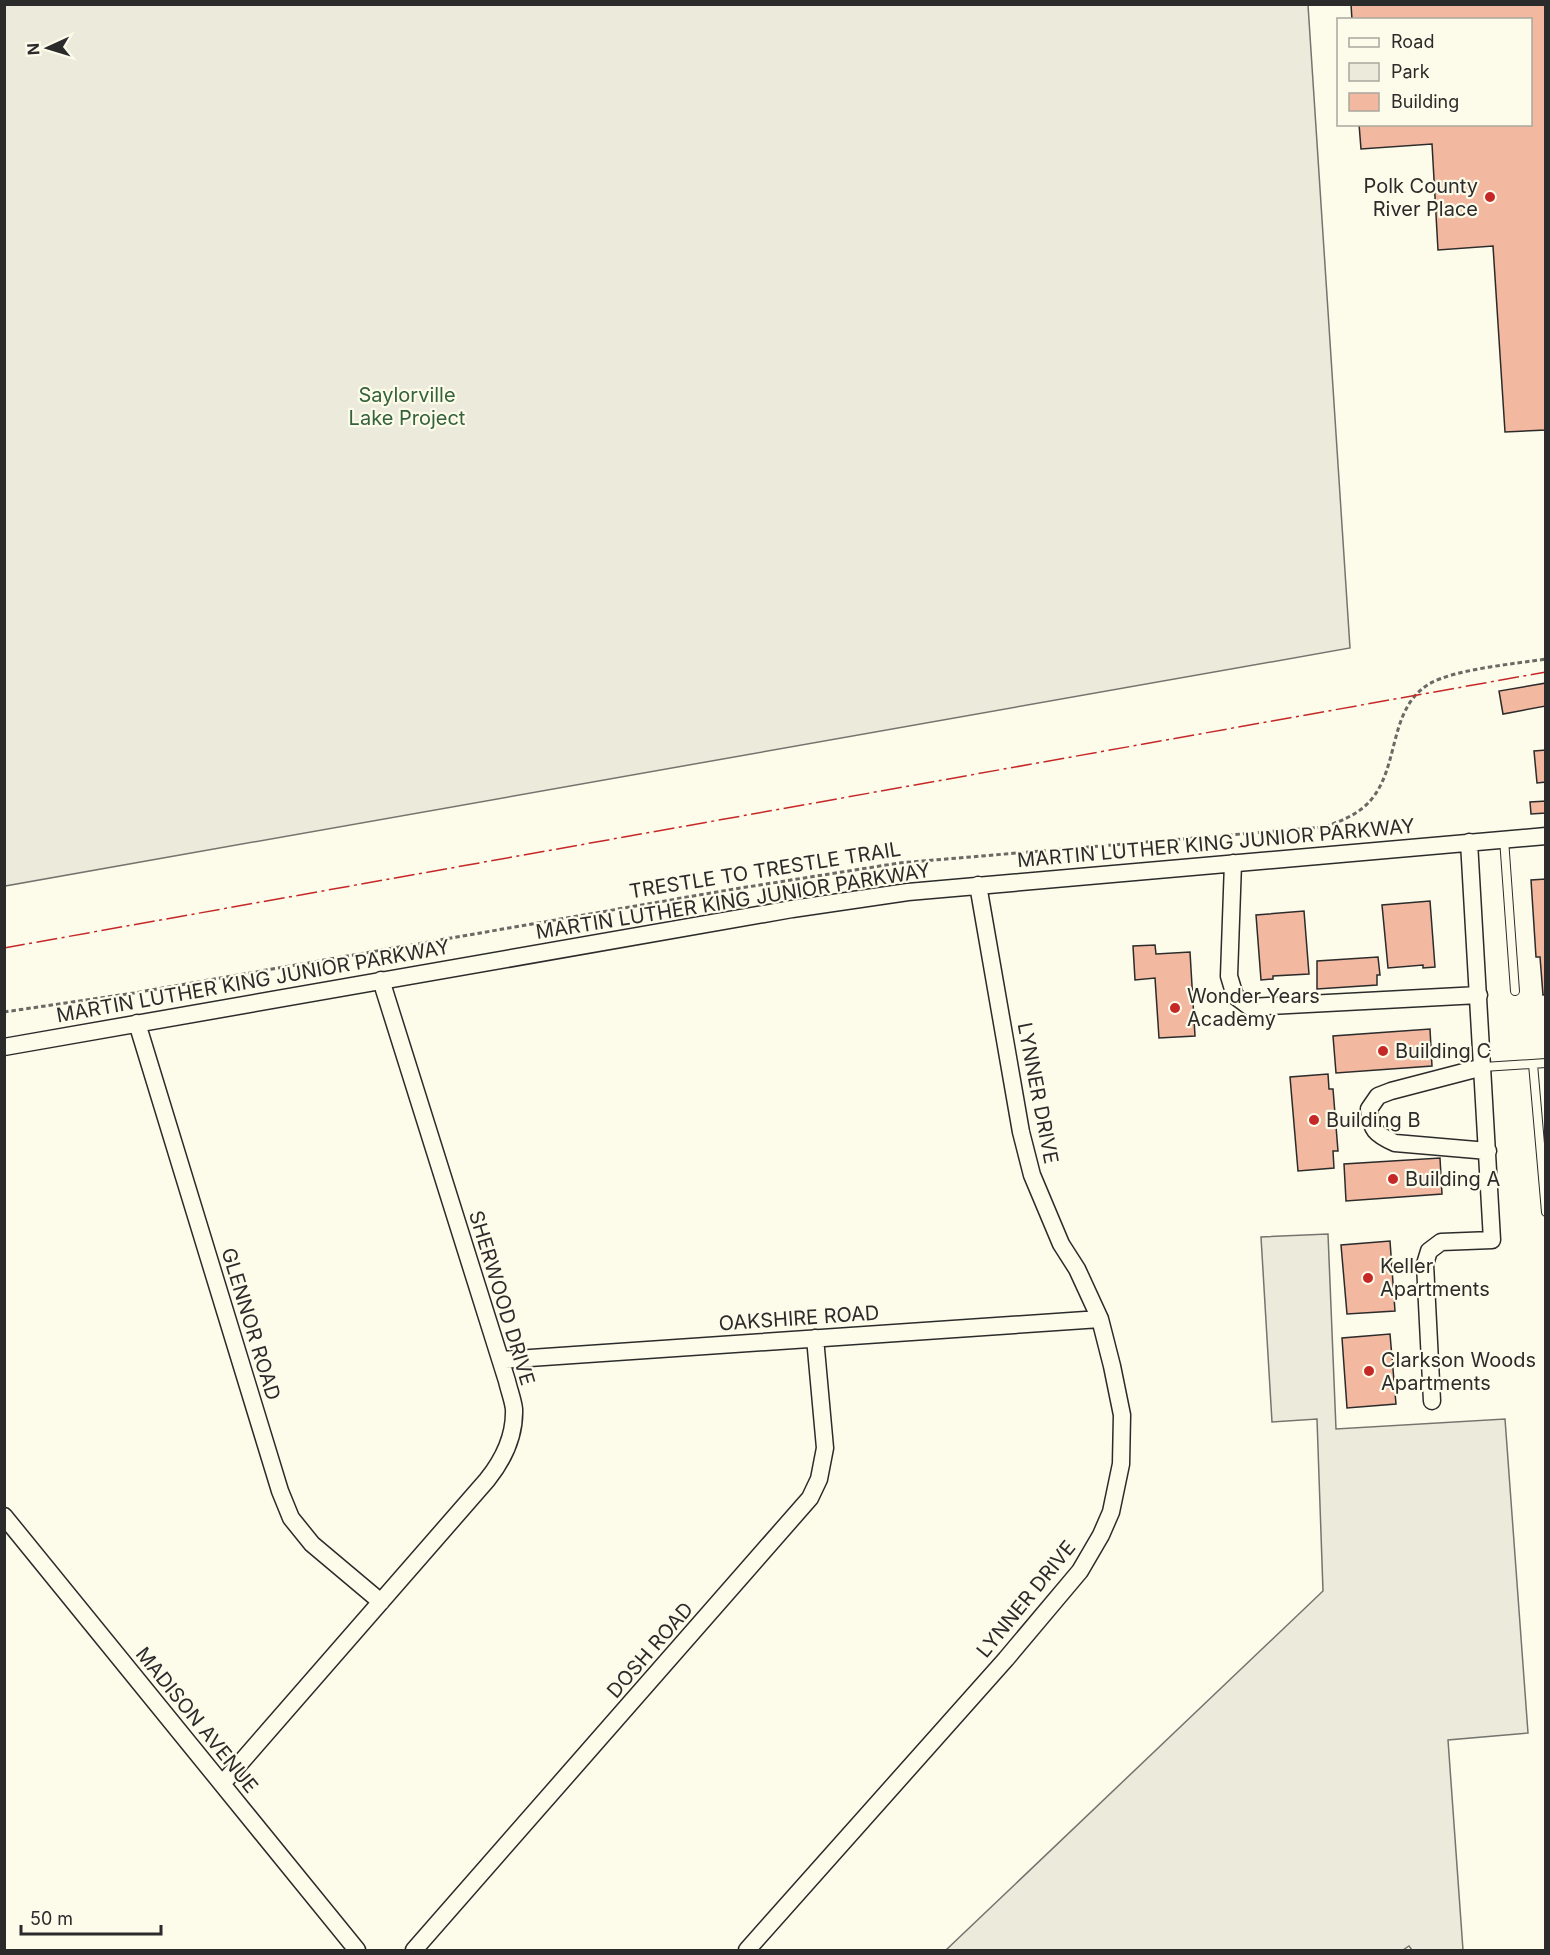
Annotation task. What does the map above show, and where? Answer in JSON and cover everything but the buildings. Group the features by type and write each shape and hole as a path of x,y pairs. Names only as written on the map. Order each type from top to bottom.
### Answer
{"street":[{"name":"MARTIN LUTHER KING JUNIOR PARKWAY","path":"4,1047 792,909 908,892 1545,836"},
{"path":"1432,1401 1425,1264 1429,1251 1440,1242 1492,1240 1469,842"},
{"path":"1233,863 1229,976 1235,996 1250,1007 1479,994"},
{"name":"LYNNER DRIVE","path":"747,1950 1006,1659 1080,1571 1101,1535 1110,1512 1121,1464 1122,1415 1100,1318 1077,1269 1061,1244 1032,1175 1021,1132 978,885"},
{"name":"SHERWOOD DRIVE","path":"222,1784 500,1464 511,1438 514,1409 501,1360 381,980"},
{"name":"GLENNOR ROAD","path":"137,1023 280,1491 291,1518 312,1544 381,1602"},
{"path":"1483,1067 1391,1091 1378,1096 1369,1109 1371,1125 1382,1137 1395,1143 1488,1151"},
{"name":"OAKSHIRE ROAD","path":"501,1360 1100,1318"},
{"name":"DOSH ROAD","path":"414,1950 810,1497 819,1479 825,1448 815,1338"},
{"name":"MADISON AVENUE","path":"4,1516 357,1950"}],"lane":[{"path":"1504,839 1515,991"},
{"path":"1483,1067 1545,1063"},
{"path":"1533,1064 1545,1212"}],"path":[{"name":"TRESTLE TO TRESTLE TRAIL","path":"4,1012 114,996 899,863 1324,827 1354,814 1373,797 1386,775 1403,714 1419,692 1440,679 1453,675 1545,659"},
{"path":"114,996 118,1014"}],"green space":[{"name":"Saylorville Lake Project","path":"5,4 1308,5 1350,648 5,886"},
{"path":"1328,1234 1336,1429 1505,1419 1528,1733 1448,1740 1463,1950 1412,1950 1409,1946 1403,1950 946,1950 1323,1591 1317,1419 1272,1422 1261,1237"}],"power":[{"path":"4,948 1546,672"}],"place":[{"name":"Polk County River Place","path":"1490,197"},
{"name":"Wonder Years Academy","path":"1175,1008"},
{"name":"Building C","path":"1383,1051"},
{"name":"Building B","path":"1314,1120"},
{"name":"Building A","path":"1393,1179"},
{"name":"Keller Apartments","path":"1368,1278"},
{"name":"Clarkson Woods Apartments","path":"1369,1371"}]}
